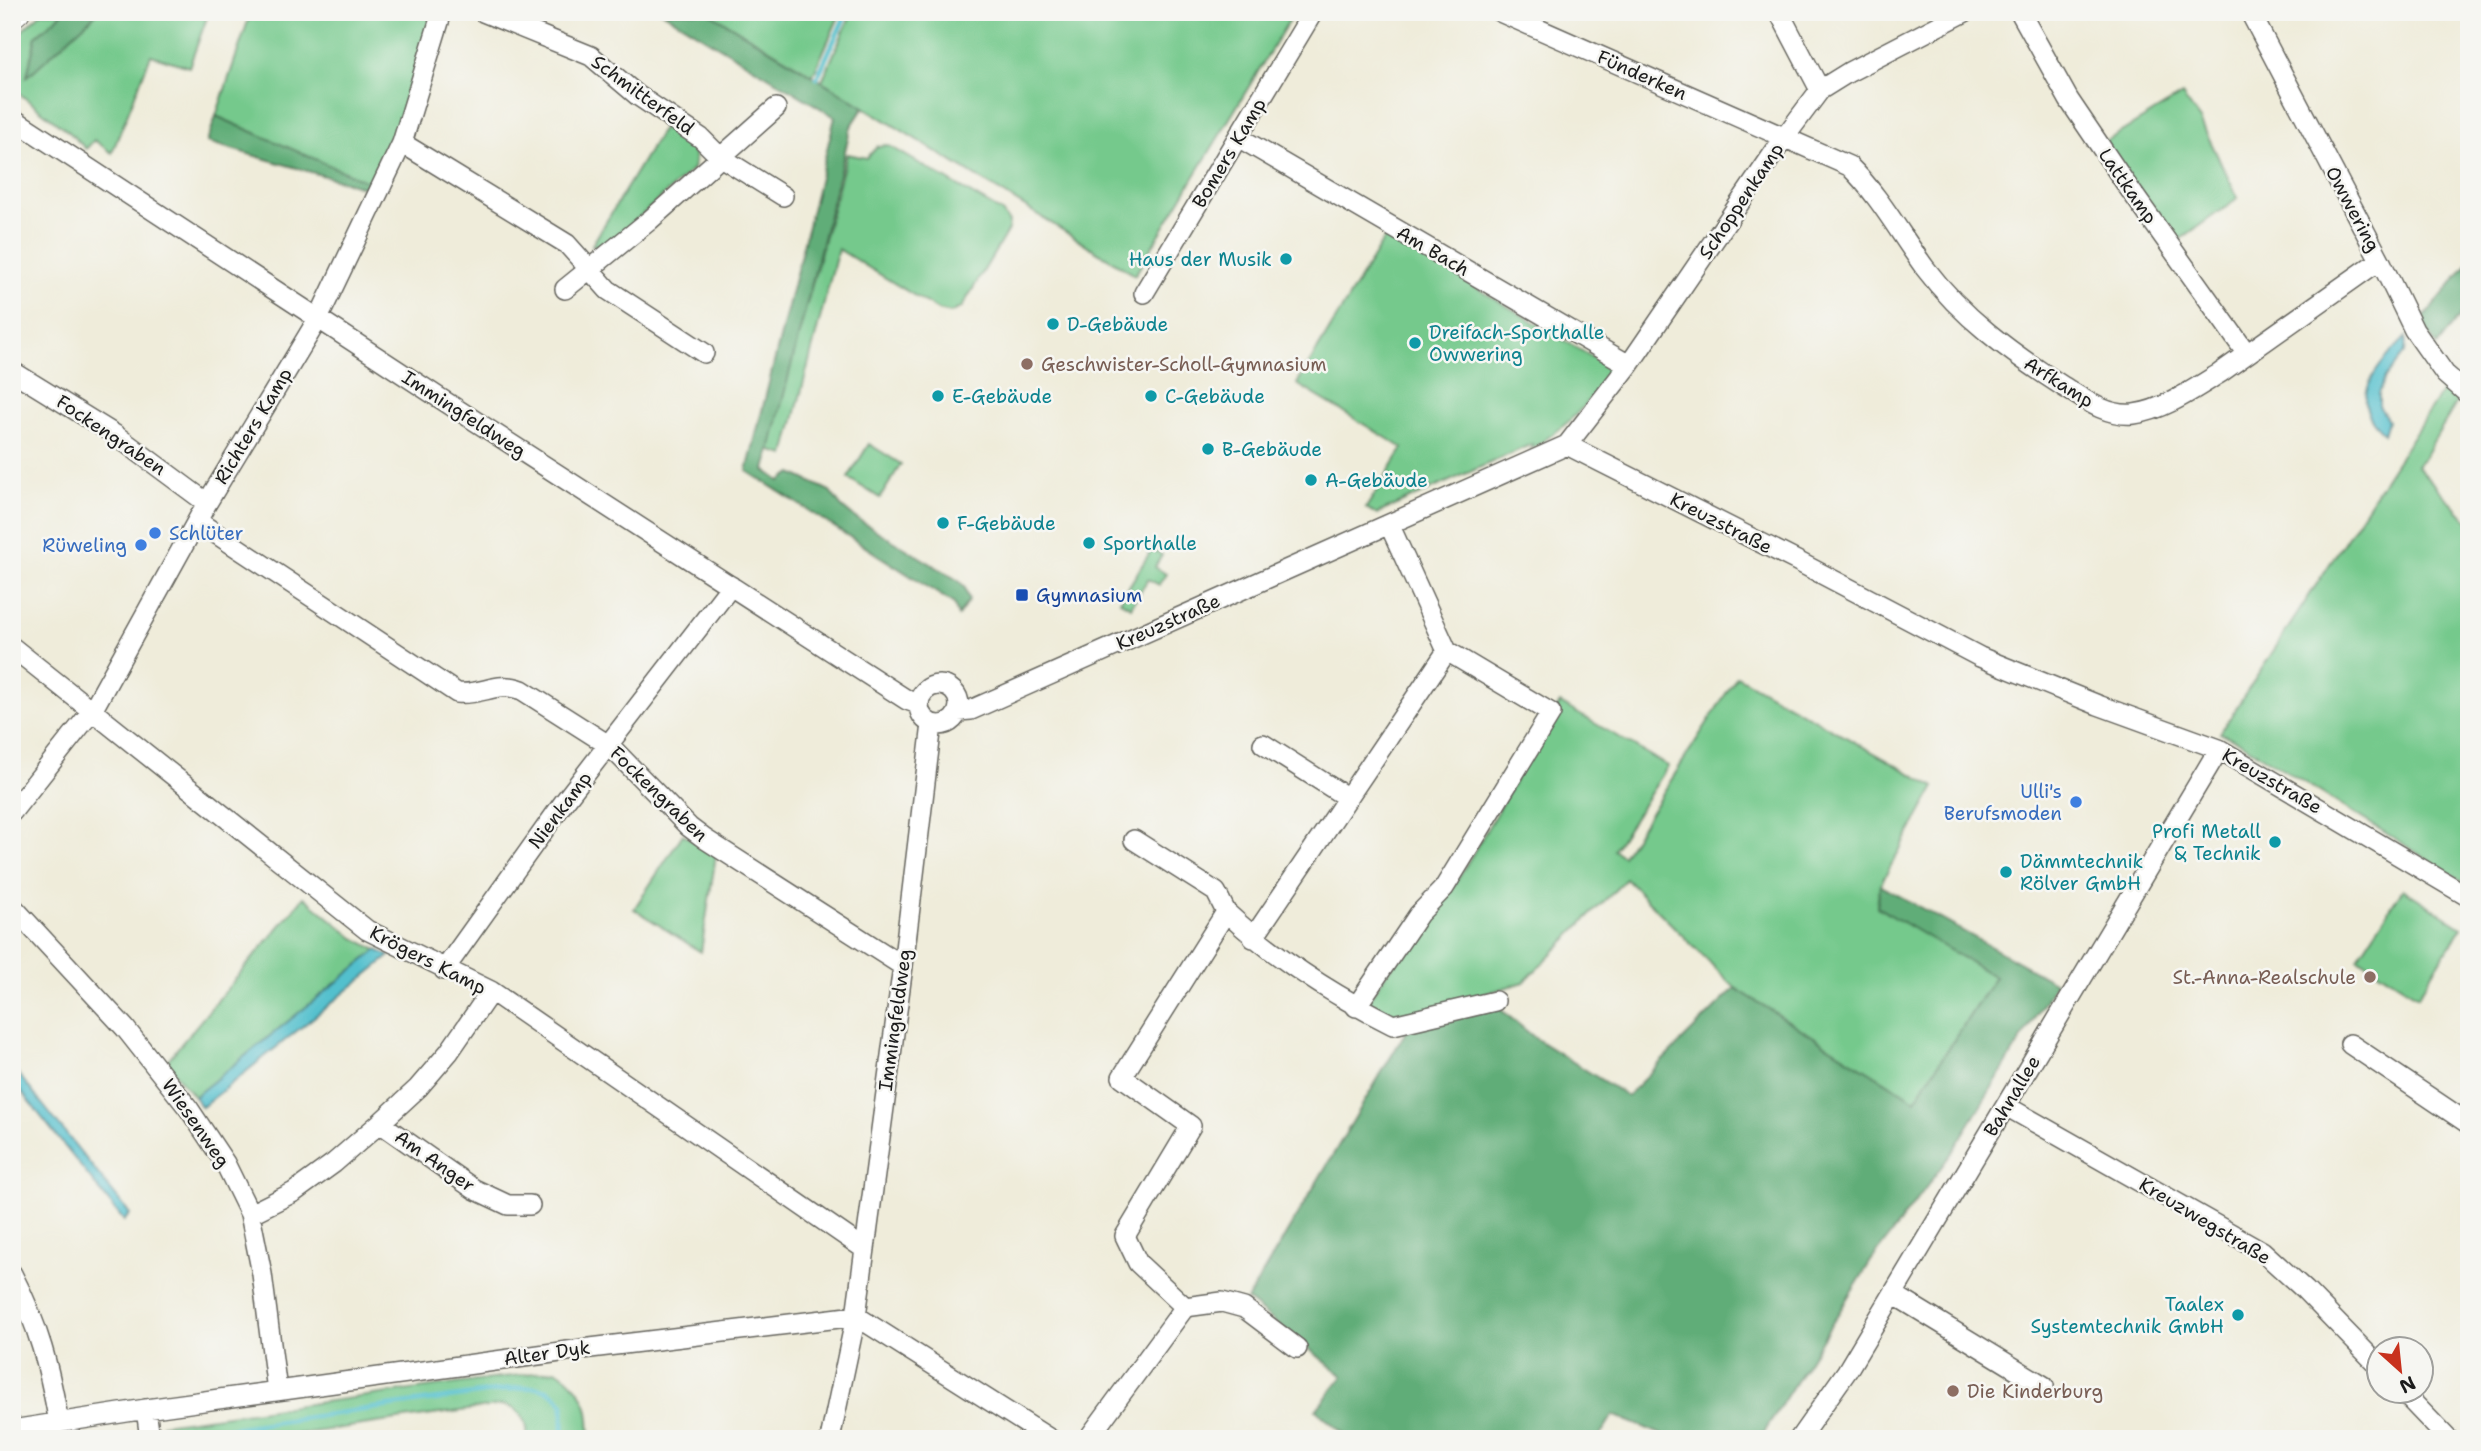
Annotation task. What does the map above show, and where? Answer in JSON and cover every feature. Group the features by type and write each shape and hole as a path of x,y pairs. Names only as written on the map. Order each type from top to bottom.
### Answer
{"street":[{"path":"12,17 18,12"},
{"name":"Richters Kamp","path":"12,812 92,712 207,503 318,319 402,143 442,12"},
{"name":"Schmitterfeld","path":"483,12 591,56 636,95 701,138 719,156 783,196"},
{"name":"Bomers Kamp","path":"1144,293 1313,12"},
{"name":"Fünderken","path":"1500,12 1784,138"},
{"path":"1779,12 1820,90"},
{"name":"Schoppenkamp","path":"1567,445 1629,365 1784,138 1820,90 1849,72 1965,12"},
{"name":"Lattkamp","path":"2020,12 2069,100 2247,354"},
{"name":"Owwering","path":"2250,12 2422,344 2445,374 2469,395"},
{"path":"565,289 650,220 776,108"},
{"name":"Immingfeldweg","path":"12,118 907,700 918,704"},
{"name":"Am Bach","path":"1238,137 1629,365"},
{"name":"Arfkamp","path":"1784,138 1849,166 1865,182 1927,270 1977,325 2023,360 2097,406 2116,413 2133,414 2150,409 2195,388 2380,260"},
{"path":"402,143 567,244 608,290 704,353"},
{"name":"Fockengraben","path":"12,372 114,434 207,503"},
{"name":"Kreuzstraße","path":"958,711 971,710 1390,526 1567,445 1980,656 2098,705 2219,749 2469,897"},
{"name":"Fockengraben","path":"197,521 457,693 470,695 497,686 511,685 522,690 610,746 697,833 903,966"},
{"path":"1356,1007 1419,914 1444,888 1550,713 1447,651 1390,526"},
{"name":"Nienkamp","path":"444,970 564,802 610,746 731,586"},
{"name":"Krögers Kamp","path":"12,648 367,930 491,991 863,1248"},
{"path":"1254,938 1447,651"},
{"path":"936,684 943,685 955,692 958,711 951,721 932,724 922,716 918,704 926,689 936,684"},
{"name":"Immingfeldweg","path":"830,1439 856,1315 903,966 932,724"},
{"path":"1263,744 1348,798"},
{"name":"Bahnallee","path":"1798,1439 1847,1371 2219,749"},
{"path":"1134,840 1216,892 1226,912 1254,938 1356,1007 1393,1025 1495,1001"},
{"name":"Wiesenweg","path":"12,906 125,1028 189,1109 225,1163 250,1214 262,1275 277,1391"},
{"path":"1185,1307 1138,1264 1125,1236 1191,1126 1122,1077 1226,912"},
{"name":"Am Anger","path":"250,1214 293,1192 334,1163 418,1088 449,1052 491,991"},
{"path":"2350,1044 2469,1124"},
{"name":"Kreuzwegstraße","path":"2006,1106 2262,1251 2305,1290 2366,1353"},
{"name":"Am Anger","path":"380,1123 474,1189 508,1205 530,1205"},
{"path":"12,1274 32,1314 48,1363 59,1423"},
{"path":"1893,1294 2044,1386"},
{"path":"1088,1439 1185,1307 1222,1302 1244,1308 1297,1348"},
{"path":"856,1315 1050,1439"},
{"name":"Alter Dyk","path":"12,1430 626,1343 856,1315"},
{"path":"2417,1406 2448,1439"},
{"path":"146,1409 150,1439"}],"green space":[{"path":"42,12 64,12 36,36 27,76 98,12 209,12 189,67 151,55 112,153 94,140 86,149 69,132 12,88 12,40"},
{"path":"64,12 98,12 27,77 36,36"},
{"path":"251,12 436,12 398,131 375,187 366,188 367,182 216,116"},
{"path":"662,12 708,12 864,107 851,127 765,470 780,481 792,473 830,491 854,517 959,581 969,600 958,616 954,604 747,471 835,117"},
{"path":"708,12 841,12 813,75"},
{"path":"852,12 1294,12 1135,275 822,81"},
{"path":"2182,95 2200,120 2238,198 2175,243 2103,143"},
{"path":"216,116 368,182 366,188 207,142"},
{"path":"666,123 689,141 695,160 693,169 604,249 592,245"},
{"path":"888,145 1002,212 1009,222 1008,230 962,307 951,313 938,310 838,249 785,455 768,450 847,154 867,158 878,146"},
{"path":"1387,234 1612,369 1576,414 1531,449 1532,444 1376,514 1366,508 1403,448 1297,384"},
{"path":"2469,262 2469,304 2437,346 2421,321"},
{"path":"2444,388 2457,402 2424,457 2416,465 2469,522 2469,885 2238,741 2220,733"},
{"path":"869,444 901,464 880,498 848,478"},
{"path":"1152,549 1162,555 1155,567 1166,574 1159,585 1148,579 1131,607 1120,601"},
{"path":"1737,676 1935,787 1880,885 1877,906 1995,977 1915,1100 1735,988 1626,879 1524,982 1430,1010 1379,1016 1371,1010 1369,999 1425,919 1453,888 1560,703 1668,766 1614,850 1623,856"},
{"path":"683,834 716,855 701,952 634,909"},
{"path":"1880,885 2056,983 1951,1154 1871,1261 1760,1439 1673,1439 1613,1415 1598,1439 1350,1439 1316,1410 1343,1376 1247,1300 1411,1023 1432,1021 1508,997 1499,1008 1535,1038 1627,1096 1735,988 1915,1100 1995,977 1877,907"},
{"path":"2403,889 2462,927 2418,996 2358,958"},
{"path":"304,897 354,938 377,950 194,1097 166,1062"},
{"path":"556,1370 573,1383 584,1399 589,1417 589,1439 527,1439 527,1427 522,1416 515,1409 503,1405 264,1439 162,1439 162,1424"}],"water":[{"path":"2406,337 2405,353 2385,378 2379,394 2379,406 2388,420 2384,433 2372,420 2366,407 2366,395 2377,370"},
{"path":"377,950 390,956 202,1107 194,1097"},
{"path":"12,1066 130,1214 124,1221 12,1080"}],"waterway":[{"path":"817,78 847,12"},
{"path":"184,1435 533,1387 549,1391 563,1404 563,1439"}],"place":[{"name":"Haus der Musik","path":"1286,259"},
{"name":"D-Gebäude","path":"1053,324"},
{"name":"Dreifach-Sporthalle Owwering","path":"1415,343"},
{"name":"Geschwister-Scholl-Gymnasium","path":"1027,364"},
{"name":"E-Gebäude","path":"938,396"},
{"name":"C-Gebäude","path":"1151,396"},
{"name":"B-Gebäude","path":"1208,449"},
{"name":"A-Gebäude","path":"1311,480"},
{"name":"F-Gebäude","path":"943,523"},
{"name":"Schlüter","path":"155,533"},
{"name":"Sporthalle","path":"1089,543"},
{"name":"Rüweling","path":"141,545"},
{"name":"Gymnasium","path":"1022,595"},
{"name":"Ulli's Berufsmoden","path":"2076,802"},
{"name":"Profi Metall & Technik","path":"2275,842"},
{"name":"Dämmtechnik Rölver GmbH","path":"2006,872"},
{"name":"St.-Anna-Realschule","path":"2370,977"},
{"name":"Taalex Systemtechnik GmbH","path":"2238,1315"},
{"name":"Die Kinderburg","path":"1953,1391"}]}
